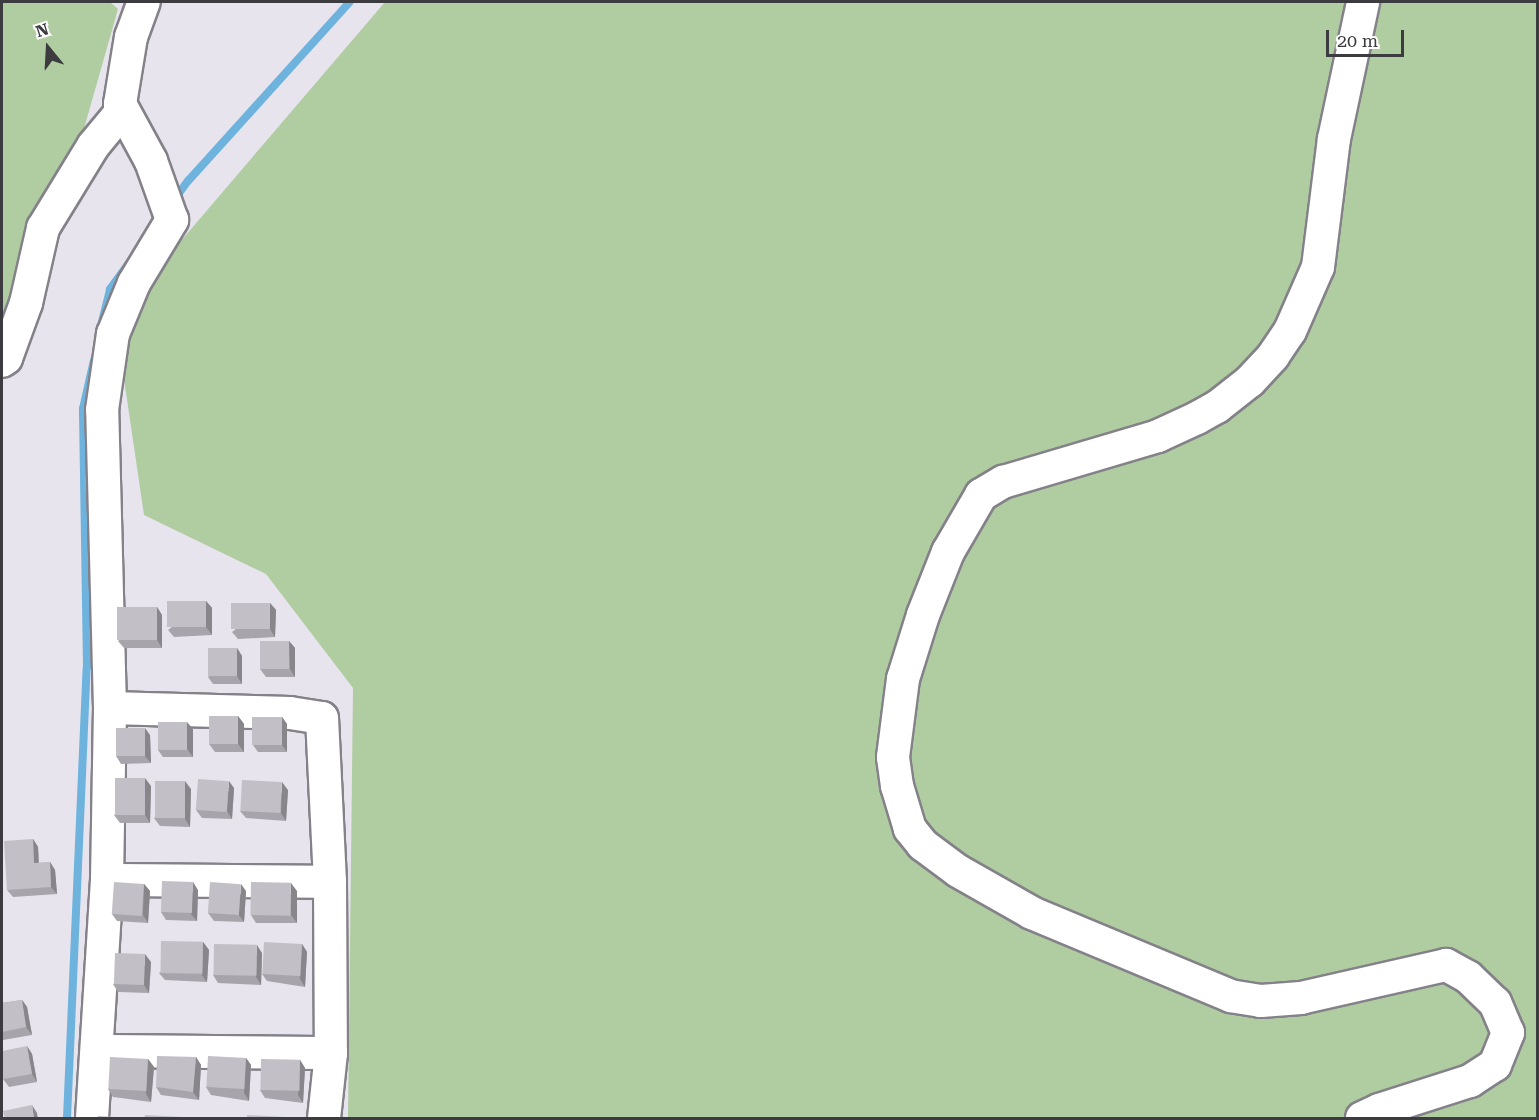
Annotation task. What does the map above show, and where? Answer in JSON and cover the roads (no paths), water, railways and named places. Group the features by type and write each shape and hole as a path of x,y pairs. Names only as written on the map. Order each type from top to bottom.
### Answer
{"street":[{"path":"92,1119 107,880 110,708 102,410 113,334 134,283 172,220 152,161 120,104 131,36 144,2"},
{"path":"1362,1119 1379,1110 1470,1081 1495,1065 1508,1033 1495,1003 1468,977 1446,965 1301,998 1260,1001 1231,996 1032,913 958,871 923,845 910,829 897,786 893,757 903,679 923,615 948,552 981,495 1003,482 1158,436 1197,418 1217,407 1250,381 1273,356 1290,332 1318,267 1334,139 1364,2"},
{"path":"2,361 6,358 26,303 43,228 93,146 122,111"},
{"path":"110,708 290,713 322,718 330,882 331,1053 324,1119"},
{"path":"107,880 330,882"},
{"path":"98,1051 331,1053"}],"waterway":[{"path":"174,200 188,181 350,2"},
{"path":"102,322 110,289 130,261"},
{"path":"67,1118 87,667 83,409 94,360"}]}
